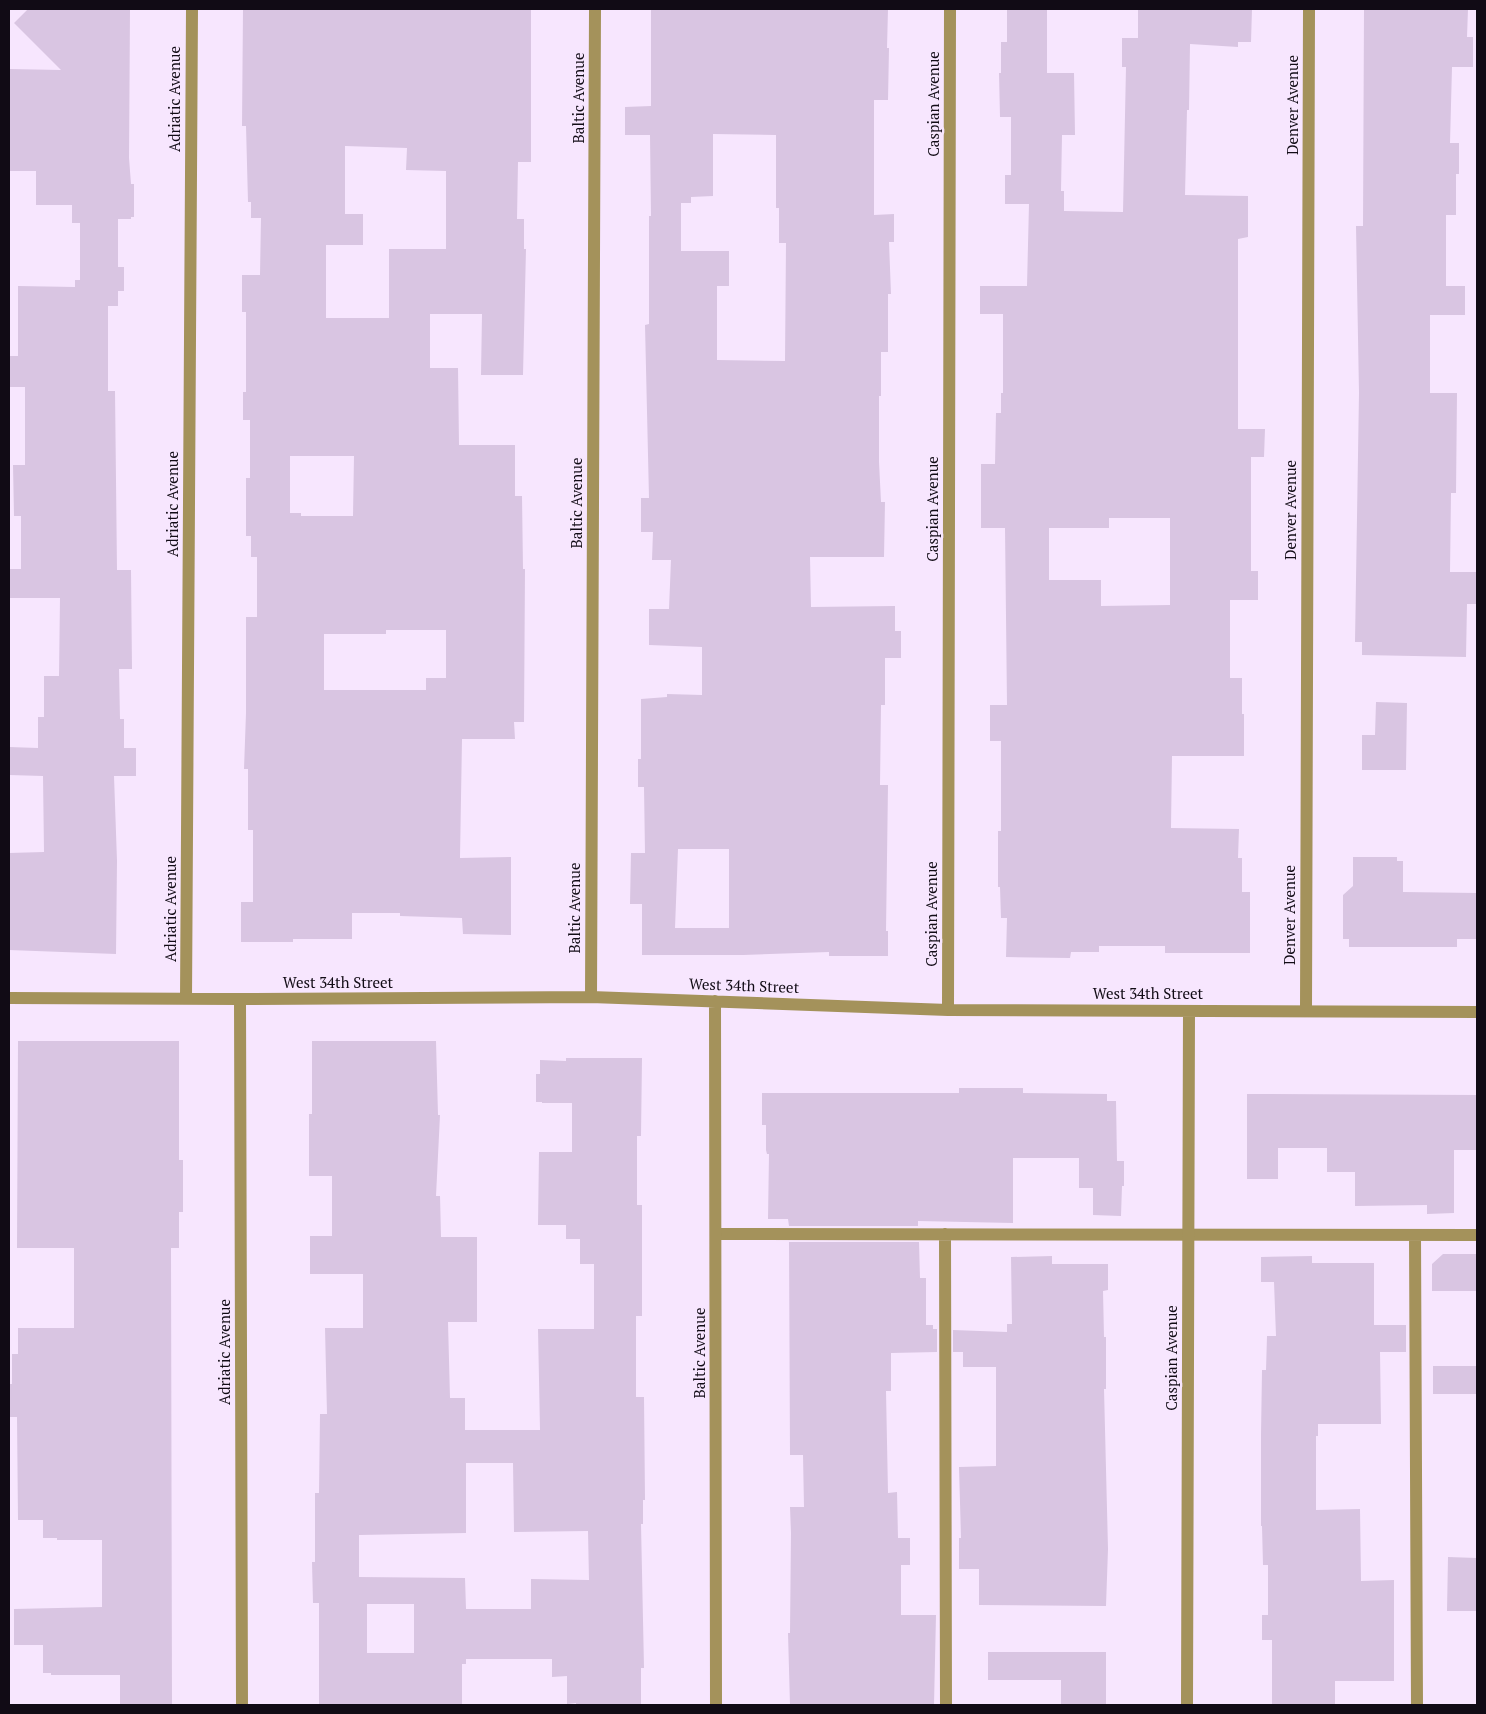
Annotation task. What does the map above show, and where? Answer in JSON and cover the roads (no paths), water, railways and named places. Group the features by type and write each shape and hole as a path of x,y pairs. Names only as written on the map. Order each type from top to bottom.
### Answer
{"street":[{"name":"Adriatic Avenue","path":"186,999 192,9"},
{"name":"Baltic Avenue","path":"591,997 595,9"},
{"name":"Caspian Avenue","path":"948,1010 950,9"},
{"name":"Denver Avenue","path":"1306,1011 1309,9"},
{"name":"West 34th Street","path":"9,998 240,1000 591,997 715,1000 948,1010 1477,1012"},
{"name":"Adriatic Avenue","path":"240,1000 242,1705"},
{"name":"Baltic Avenue","path":"715,1000 716,1705"},
{"name":"Caspian Avenue","path":"1187,1705 1189,1011"},
{"path":"716,1234 1477,1235"},
{"path":"945,1234 946,1705"},
{"path":"1415,1235 1417,1705"}]}
